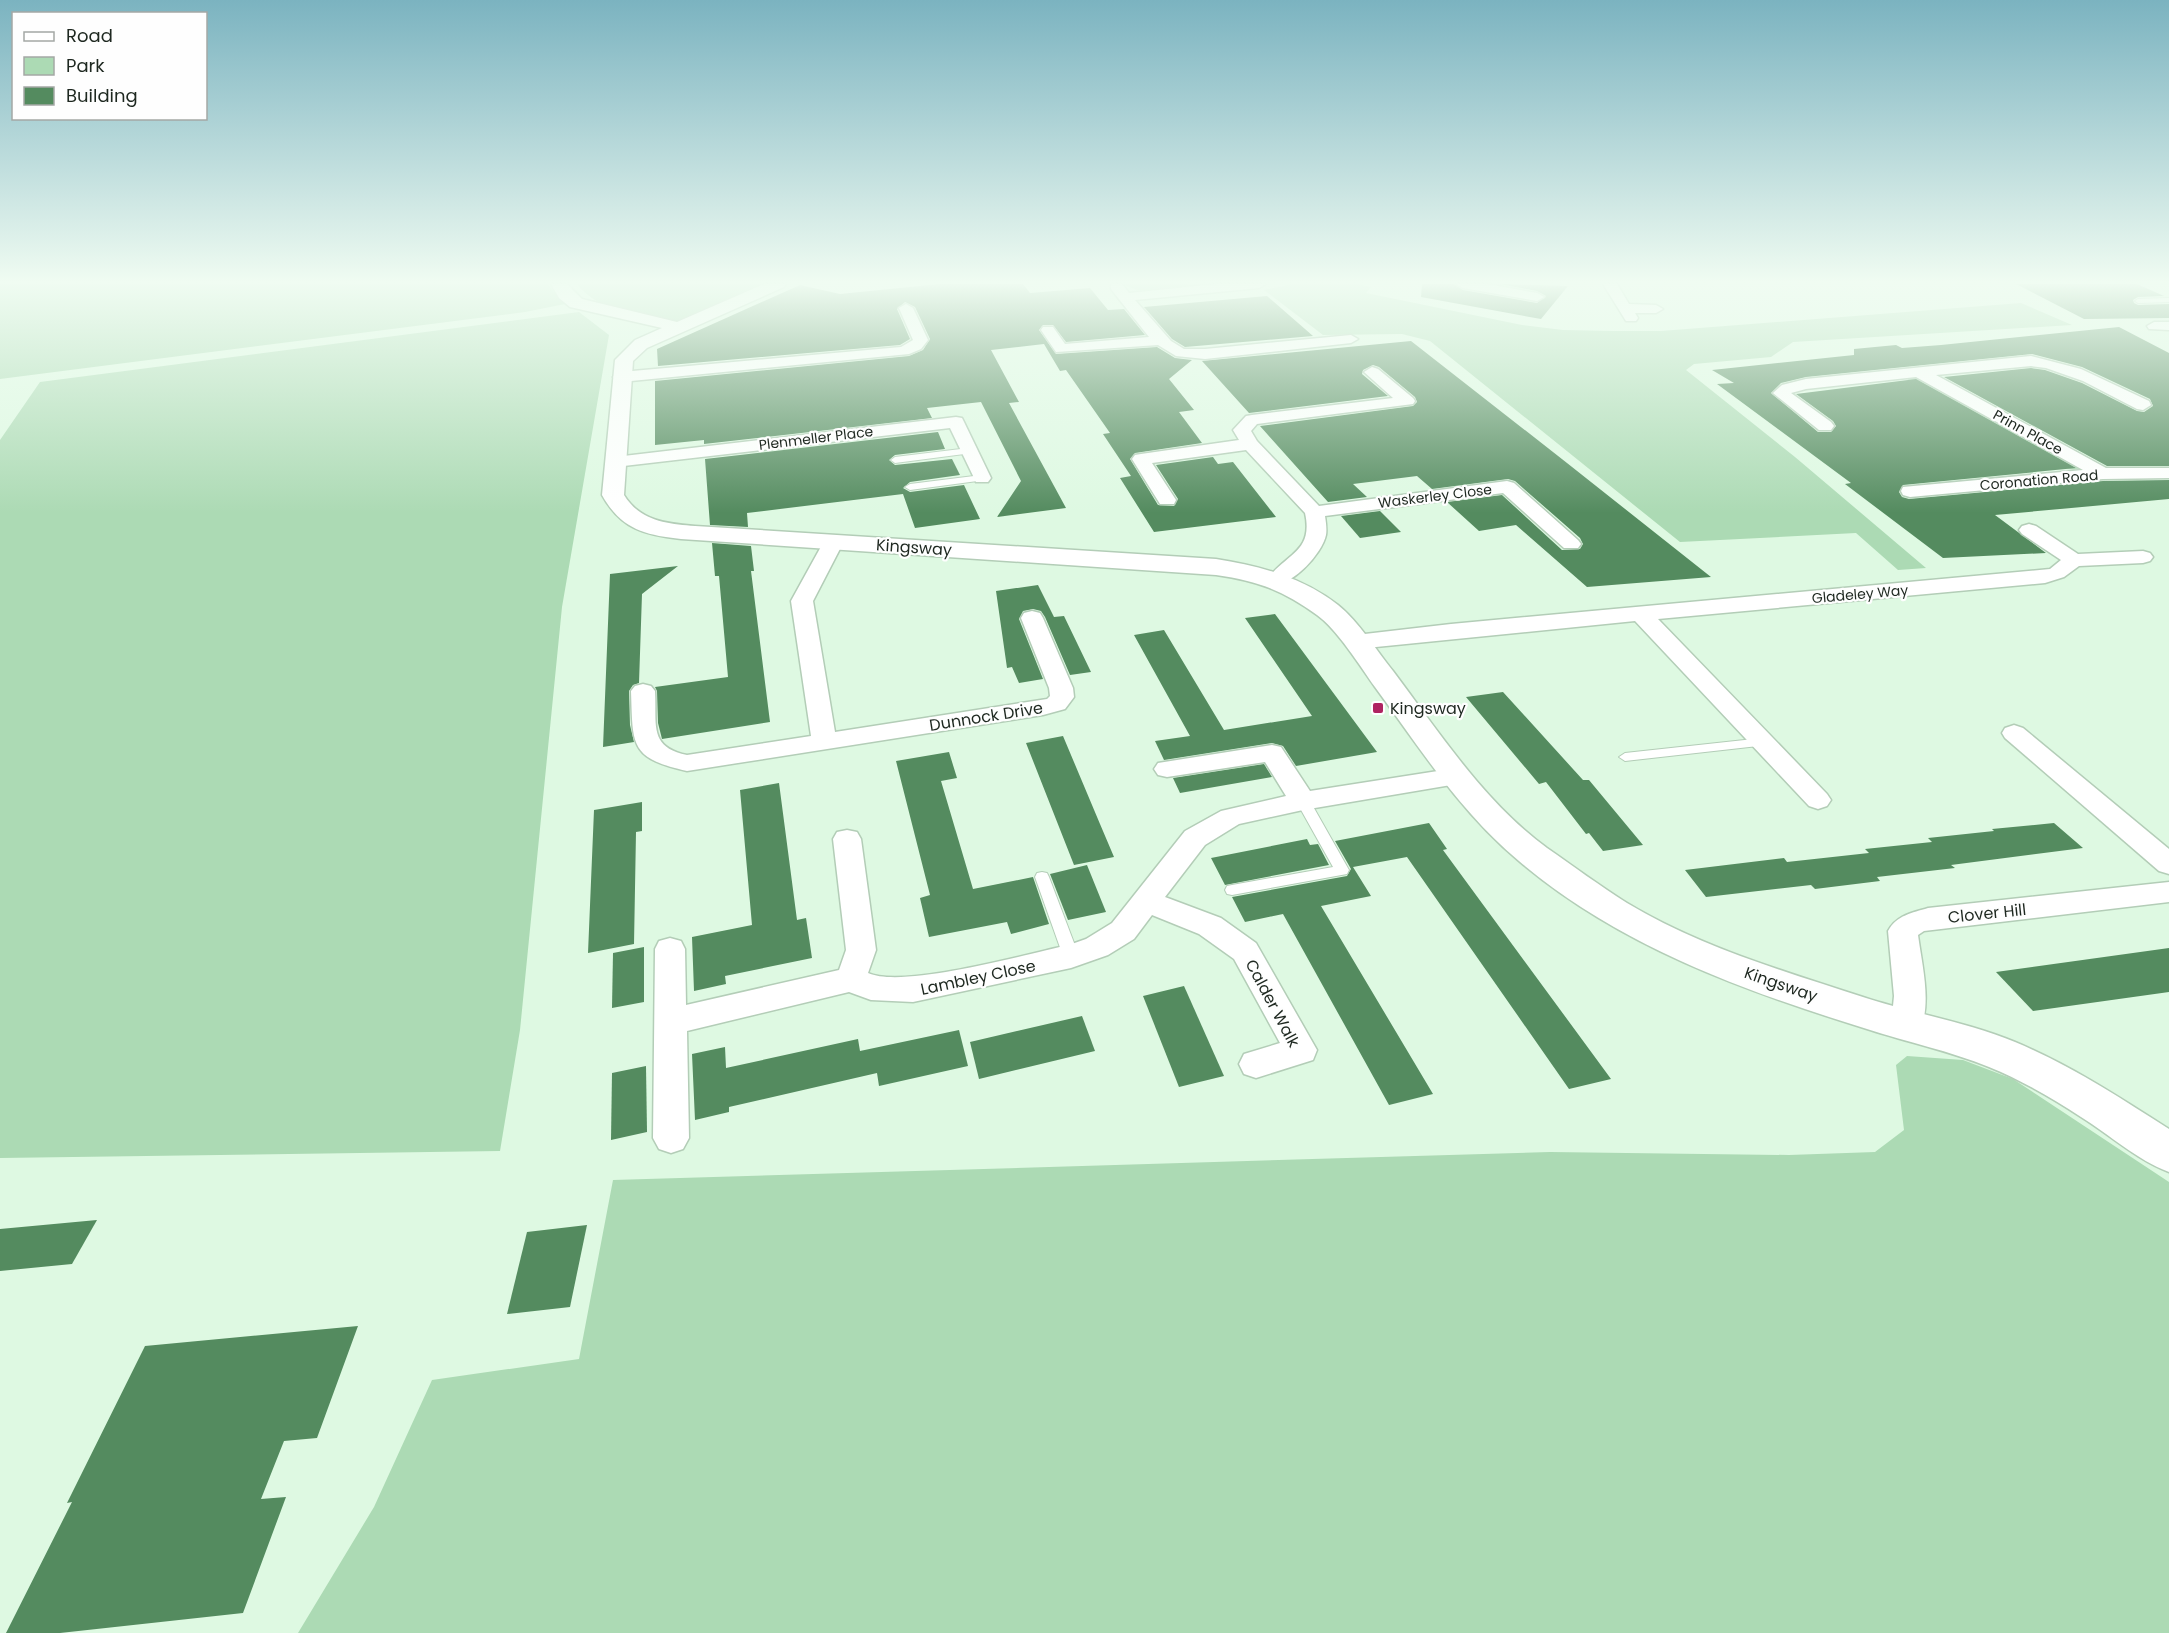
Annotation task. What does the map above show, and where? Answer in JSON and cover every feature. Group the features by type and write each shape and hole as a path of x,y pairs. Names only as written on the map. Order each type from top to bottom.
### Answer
{"street":[{"name":"Kingsway","path":"624,360 613,495 617,505 636,522 654,529 833,543 1216,567 1244,570 1277,580 1329,610 1356,642 1457,776 1497,822 1532,854 1614,912 1715,961 1907,1026 1999,1053 2052,1078 2096,1104 2169,1153"},
{"path":"621,377 804,360"},
{"path":"1829,419 1808,414 1780,393 1788,388 1806,384 2031,361 2055,363 2120,393 2142,398"},
{"path":"1277,580 1302,558 1316,540 1319,525 1314,512 1250,444 1242,430 1252,420 1407,401 1372,372"},
{"name":"Prinn Place","path":"1920,373 2103,474"},
{"path":"1890,375 1940,403"},
{"name":"Plenmeller Place","path":"615,462 956,422 982,478"},
{"path":"1167,500 1141,459 1250,444"},
{"name":"Prinn Place","path":"2039,460 2069,477"},
{"name":"Coronation Road","path":"1893,480 1917,495 2103,474 2169,473"},
{"name":"Waskerley Close","path":"1314,512 1507,487 1571,544"},
{"path":"2029,530 2074,560"},
{"path":"824,741 801,601 833,543"},
{"name":"Gladeley Way","path":"1356,642 1641,613 2045,577 2057,573 2074,560 2143,557"},
{"path":"1641,613 1818,800"},
{"name":"Dunnock Drive","path":"643,691 646,745 655,754 668,760 687,763 1043,708 1056,704 1062,697 1061,688 1032,618"},
{"path":"2014,733 2169,864"},
{"path":"1167,769 1272,753 1303,801"},
{"name":"Lambley Close","path":"850,979 871,988 912,990 1071,956 1097,947 1123,931 1195,838 1231,817 1303,801 1457,776"},
{"path":"670,1022 850,979 861,950 847,839"},
{"name":"Clover Hill","path":"1907,1026 1910,996 1902,931 1914,923 1928,919 2169,892"},
{"name":"Calder Walk","path":"1146,901 1210,926 1245,951 1301,1050 1256,1064"},
{"path":"670,949 671,1138"}],"lane":[{"path":"895,460 969,452"},
{"path":"910,487 982,478"},
{"path":"1625,757 1763,742"},
{"path":"1232,890 1342,870 1303,801"},
{"path":"1042,877 1071,956"}],"green space":[{"path":"0,360 147,360 0,379"},
{"path":"208,360 605,360 562,607 520,1030 500,1151 0,1158 0,440 40,382"},
{"path":"1454,360 1736,360 1694,364 1686,370 1795,457 1926,568 1898,570 1856,533 1680,542"},
{"path":"1910,376 1920,377 2080,468 2074,470 2061,467 1907,379"},
{"path":"1907,1056 1963,1060 2013,1079 2169,1182 2169,1633 298,1633 374,1507 432,1380 579,1359 613,1180 1550,1152 1789,1155 1875,1152 1904,1130 1896,1065"}],"building":[{"path":"658,360 725,360 658,366"},
{"path":"866,360 996,360 1019,402 1009,403 1066,508 997,517 1021,481 981,402 927,408 932,418 704,444 704,440 655,445 655,381"},
{"path":"1054,360 1192,360 1169,379 1194,410 1179,412 1202,443 1135,453 1130,459 1158,505 1174,506 1178,499 1156,465 1213,457 1218,464 1233,462 1276,517 1154,532 1120,478 1131,476 1103,434 1110,433 1066,370 1060,371"},
{"path":"1436,360 1711,577 1587,587 1516,525 1479,531 1447,502 1502,495 1562,550 1580,549 1583,544 1580,538 1515,481 1508,479 1432,489 1417,476 1353,484 1367,497 1328,502 1260,426 1413,406 1417,402 1415,397 1379,367 1373,365 1363,370 1362,374 1388,396 1249,413 1202,361"},
{"path":"1805,360 1971,360 1806,377 1781,383 1771,393 1818,432 1831,432 1836,426 1833,421 1796,394 1916,379 2076,468 1903,485 1899,492 1902,497 1909,499 2103,481 2169,480 2169,499 1995,515 2046,553 1943,558 1845,484 1851,483 1717,384 1734,383 1712,370"},
{"path":"2056,360 2169,360 2169,466 2107,466 1944,377 2031,368 2045,370 2082,383 2137,411 2144,412 2153,406 2150,399 2082,367"},
{"path":"938,432 945,449 895,455 889,460 895,465 952,459 960,475 910,482 903,488 910,492 964,485 980,519 915,528 903,494 747,513 748,527 710,525 705,459"},
{"path":"1380,511 1401,532 1360,538 1341,516"},
{"path":"712,543 751,546 754,571 751,571 770,722 662,739 658,723 655,687 728,677 719,576 715,576"},
{"path":"678,566 642,594 639,683 633,685 629,691 630,725 634,742 603,747 610,574"},
{"path":"1038,585 1054,617 1064,616 1091,672 1070,675 1045,617 1041,611 1033,609 1023,611 1019,619 1043,679 1019,683 1012,667 1007,668 996,591"},
{"path":"1275,614 1377,752 1296,766 1283,746 1272,743 1164,760 1155,741 1190,736 1134,635 1164,630 1224,730 1312,716 1245,618"},
{"path":"1503,692 1583,780 1589,780 1643,845 1603,851 1589,833 1586,834 1546,782 1539,784 1466,697"},
{"path":"1063,736 1114,857 1074,865 1026,743"},
{"path":"949,752 957,778 941,781 973,889 1033,877 1049,924 1011,934 1007,922 929,937 920,898 930,895 896,761"},
{"path":"1264,764 1272,777 1180,793 1173,778"},
{"path":"779,783 797,920 806,918 812,958 725,976 726,984 694,991 692,937 752,925 740,790"},
{"path":"642,802 642,831 636,832 634,944 588,953 594,810"},
{"path":"1429,823 1447,849 1443,850 1611,1079 1569,1089 1407,857 1353,867 1371,896 1321,906 1433,1094 1389,1105 1283,914 1245,922 1232,897 1347,876 1351,869 1335,841"},
{"path":"2054,823 2083,848 1951,865 1955,868 1877,877 1880,881 1815,889 1811,885 1706,897 1685,870 1784,858 1787,862 1869,853 1865,849 1932,842 1928,838 1994,831 1992,829"},
{"path":"1307,839 1310,845 1318,844 1329,865 1225,885 1211,858"},
{"path":"1087,865 1106,912 1068,920 1050,874"},
{"path":"644,947 644,1002 612,1008 613,953"},
{"path":"2169,948 2169,992 2033,1011 1996,972"},
{"path":"1184,986 1224,1076 1179,1087 1143,996"},
{"path":"1082,1016 1095,1051 979,1079 970,1042"},
{"path":"959,1030 968,1066 879,1086 877,1073 729,1107 729,1112 695,1120 692,1054 725,1047 726,1068 858,1039 860,1051"},
{"path":"646,1066 647,1132 611,1140 612,1073"},
{"path":"97,1220 72,1264 0,1271 0,1229"},
{"path":"587,1225 570,1307 507,1314 527,1232"},
{"path":"358,1326 317,1438 284,1441 261,1499 286,1497 243,1613 60,1633 6,1633 72,1502 67,1503 145,1346"}],"place":[{"name":"Kingsway","path":"1378,708"}]}
